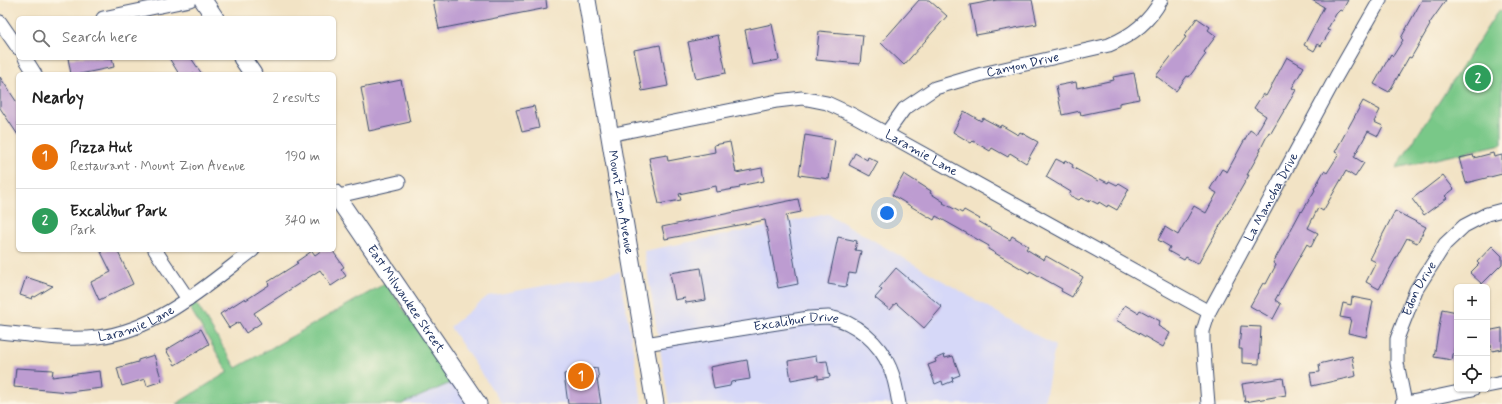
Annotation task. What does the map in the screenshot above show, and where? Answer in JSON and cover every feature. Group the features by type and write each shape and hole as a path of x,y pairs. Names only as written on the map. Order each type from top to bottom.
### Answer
{"main road":[{"path":"203,0 214,16"},
{"name":"Mount Zion Avenue","path":"587,0 609,136 656,404"},
{"path":"243,60 252,72"},
{"name":"East Milwaukee Street","path":"336,197 478,404"}],"street":[{"path":"113,16 190,0"},
{"name":"Canyon Drive","path":"886,134 904,109 934,88 982,74 1110,45 1136,30 1156,8 1161,0"},
{"name":"La Mancha Drive","path":"1208,404 1203,331 1208,312 1332,84 1380,0"},
{"path":"0,22 9,38 16,46"},
{"path":"26,60 34,72"},
{"name":"Laramie Lane","path":"609,136 777,101 802,98 827,103 853,115 1208,312"},
{"path":"336,196 399,182"},
{"name":"Edon Drive","path":"1403,404 1397,363 1397,339 1416,290 1445,244 1464,226 1486,214 1502,210"},
{"path":"156,252 188,299"},
{"name":"Laramie Lane","path":"0,332 69,338 98,337 116,334 150,322 188,299 250,252"},
{"name":"Excalibur Drive","path":"645,344 809,318 826,317 837,319 865,334 884,356 891,370 899,404"},
{"path":"1490,385 1502,383"},
{"path":"1403,404 1459,392"}],"shaded area":[{"path":"828,214 1055,346 1044,404 669,404 644,251"},
{"path":"620,272 642,404 502,404 450,327 488,296"},
{"path":"453,382 467,404 402,404"}],"green space":[{"path":"1502,10 1502,144 1396,168 1498,11"},
{"path":"386,283 453,382 402,404 176,404 228,372 190,308 196,303 236,368"}],"building":[{"path":"433,0 546,0 547,8 439,29"},
{"path":"919,0 929,0 947,16 904,65 881,43"},
{"path":"997,0 1032,0 1037,24 976,35 970,5"},
{"path":"1312,0 1348,0 1342,11 1340,10 1336,14 1327,30 1330,31 1321,46 1318,44 1314,51 1304,45 1324,7"},
{"path":"1422,0 1446,0 1429,24 1430,25 1411,58 1409,57 1389,92 1374,84 1391,54 1393,56 1403,40 1401,38"},
{"path":"1197,18 1210,27 1208,30 1216,36 1204,52 1206,54 1189,77 1187,76 1176,91 1156,76 1186,37 1184,36"},
{"path":"772,24 779,60 752,65 745,30"},
{"path":"819,31 863,35 860,64 816,60"},
{"path":"718,35 726,73 696,79 688,42"},
{"path":"660,45 668,86 642,91 634,50"},
{"path":"1287,57 1304,67 1292,88 1296,90 1271,133 1269,132 1247,175 1249,175 1198,264 1186,257 1184,260 1168,251 1170,247 1158,240 1165,227 1178,235 1194,206 1206,213 1217,193 1210,189 1222,169 1227,172 1250,130 1256,134 1266,116 1254,108 1263,94 1266,96"},
{"path":"68,60 112,60 114,67 90,72 71,72"},
{"path":"170,60 192,60 201,72 178,72"},
{"path":"1134,73 1139,99 1119,103 1119,107 1081,115 1080,111 1062,115 1056,86 1076,82 1077,88 1114,80 1113,77"},
{"path":"0,77 16,101 16,132 0,108"},
{"path":"401,80 410,122 369,131 361,88"},
{"path":"1363,101 1380,110 1374,122 1383,126 1378,136 1368,131 1354,157 1364,163 1355,177 1346,171 1323,211 1318,208 1308,228 1318,233 1311,247 1307,244 1275,300 1281,304 1273,319 1250,306 1263,283 1266,284 1276,265 1273,263 1301,211 1302,212 1315,190 1314,189 1324,171 1327,173 1339,154 1335,152"},
{"path":"534,106 539,128 522,132 516,110"},
{"path":"964,111 981,121 983,118 1000,127 1001,125 1018,135 1020,132 1038,142 1026,163 1010,153 1008,157 992,148 990,151 973,141 971,143 953,132"},
{"path":"805,135 835,140 829,179 799,175"},
{"path":"730,142 736,173 762,168 764,181 739,186 740,188 717,192 716,186 679,194 681,200 659,204 649,158 667,155 668,161 715,152 714,145"},
{"path":"855,153 867,160 868,157 878,162 870,176 849,165"},
{"path":"1493,153 1494,157 1502,155 1502,174 1466,183 1459,158 1473,155 1474,158"},
{"path":"1056,159 1064,163 1065,160 1073,165 1072,167 1098,181 1100,179 1117,185 1119,183 1129,189 1117,210 1108,205 1107,207 1099,202 1098,204 1090,200 1089,202 1081,198 1079,200 1069,195 1071,192 1046,177"},
{"path":"904,174 931,191 930,193 944,202 943,203 962,213 964,210 980,219 978,221 1010,240 1012,236 1028,246 1026,249 1044,260 1046,256 1083,277 1072,297 1061,291 1062,289 1030,271 1029,273 988,249 989,246 936,216 934,220 892,195"},
{"path":"1443,175 1454,189 1445,196 1447,198 1424,215 1412,199"},
{"path":"798,199 801,212 786,215 798,284 778,288 765,220 665,239 662,227"},
{"path":"1395,211 1426,227 1417,243 1407,238 1379,289 1366,282 1376,262 1370,259"},
{"path":"838,237 857,241 855,250 861,251 856,274 849,273 846,287 828,284"},
{"path":"1492,246 1502,256 1502,264 1482,284 1470,273 1479,264 1477,262"},
{"path":"101,252 118,252 133,284 99,300 91,282 111,272"},
{"path":"311,252 313,252 315,255 319,252 333,252 344,267 341,269 346,276 331,286 320,270 254,313 261,323 246,333 239,322 229,328 220,314 269,285 268,282 298,263 296,262"},
{"path":"701,268 706,300 686,303 685,298 675,300 670,273"},
{"path":"896,268 942,307 924,328 896,303 890,310 875,298 882,290 879,288"},
{"path":"26,277 53,286 35,297 33,296 32,299 20,295"},
{"path":"1352,297 1373,301 1366,337 1348,333 1351,319 1340,317 1343,303 1351,305"},
{"path":"1125,305 1138,313 1140,310 1160,321 1158,326 1170,333 1163,347 1116,320"},
{"path":"1442,309 1454,311 1454,350 1452,360 1434,357"},
{"path":"1241,326 1261,327 1259,364 1242,363 1242,349 1239,349"},
{"path":"1502,328 1502,349 1492,351 1490,345 1490,330"},
{"path":"201,329 209,344 175,365 166,350"},
{"path":"154,355 162,381 147,386 145,379 122,386 117,368 138,362 138,360"},
{"path":"944,355 945,358 953,356 960,375 952,378 953,381 943,385 942,381 935,384 928,365 936,362 935,359"},
{"path":"816,356 817,362 827,361 830,377 818,379 818,375 791,380 788,361"},
{"path":"1352,356 1356,376 1312,386 1310,373 1320,372 1319,364"},
{"path":"747,360 750,379 731,382 730,386 714,389 710,367"},
{"path":"16,368 53,370 52,377 100,371 102,388 68,392 14,387"},
{"path":"597,368 599,379 597,379 601,404 568,404 564,374"},
{"path":"1283,378 1286,395 1245,402 1242,384"}],"place":[{"name":"Excalibur Park","path":"1478,78"},
{"name":"Pizza Hut","path":"581,376"}]}
